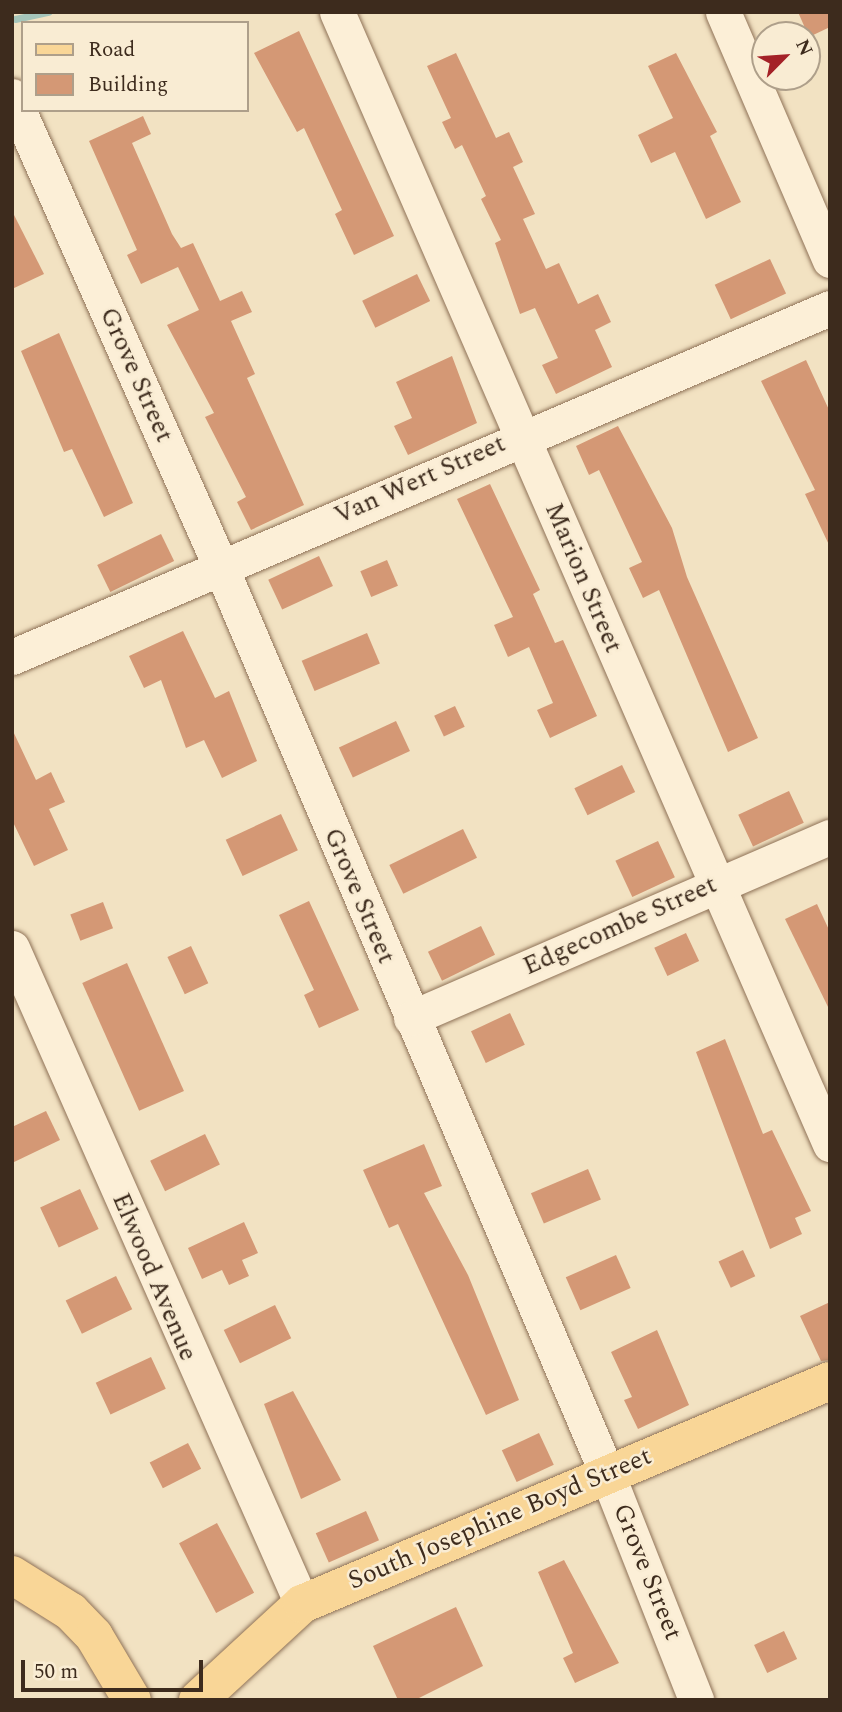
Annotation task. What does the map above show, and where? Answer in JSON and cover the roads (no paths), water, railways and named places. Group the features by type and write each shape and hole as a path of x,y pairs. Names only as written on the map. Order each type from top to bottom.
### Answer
{"main road":[{"name":"South Josephine Boyd Street","path":"198,1700 302,1604 606,1471 830,1381"},
{"path":"12,1576 71,1612 107,1655 132,1700"}],"street":[{"name":"Marion Street","path":"337,12 522,434 713,885 830,1144"},
{"path":"723,12 830,260"},
{"name":"Grove Street","path":"12,96 222,570 606,1471 696,1700"},
{"name":"Van Wert Street","path":"12,657 222,570 522,434 830,307"},
{"name":"Edgecombe Street","path":"411,1018 713,885 830,837"},
{"name":"Elwood Avenue","path":"12,948 302,1604"}],"waterway":[{"path":"15,19 48,12"}]}
